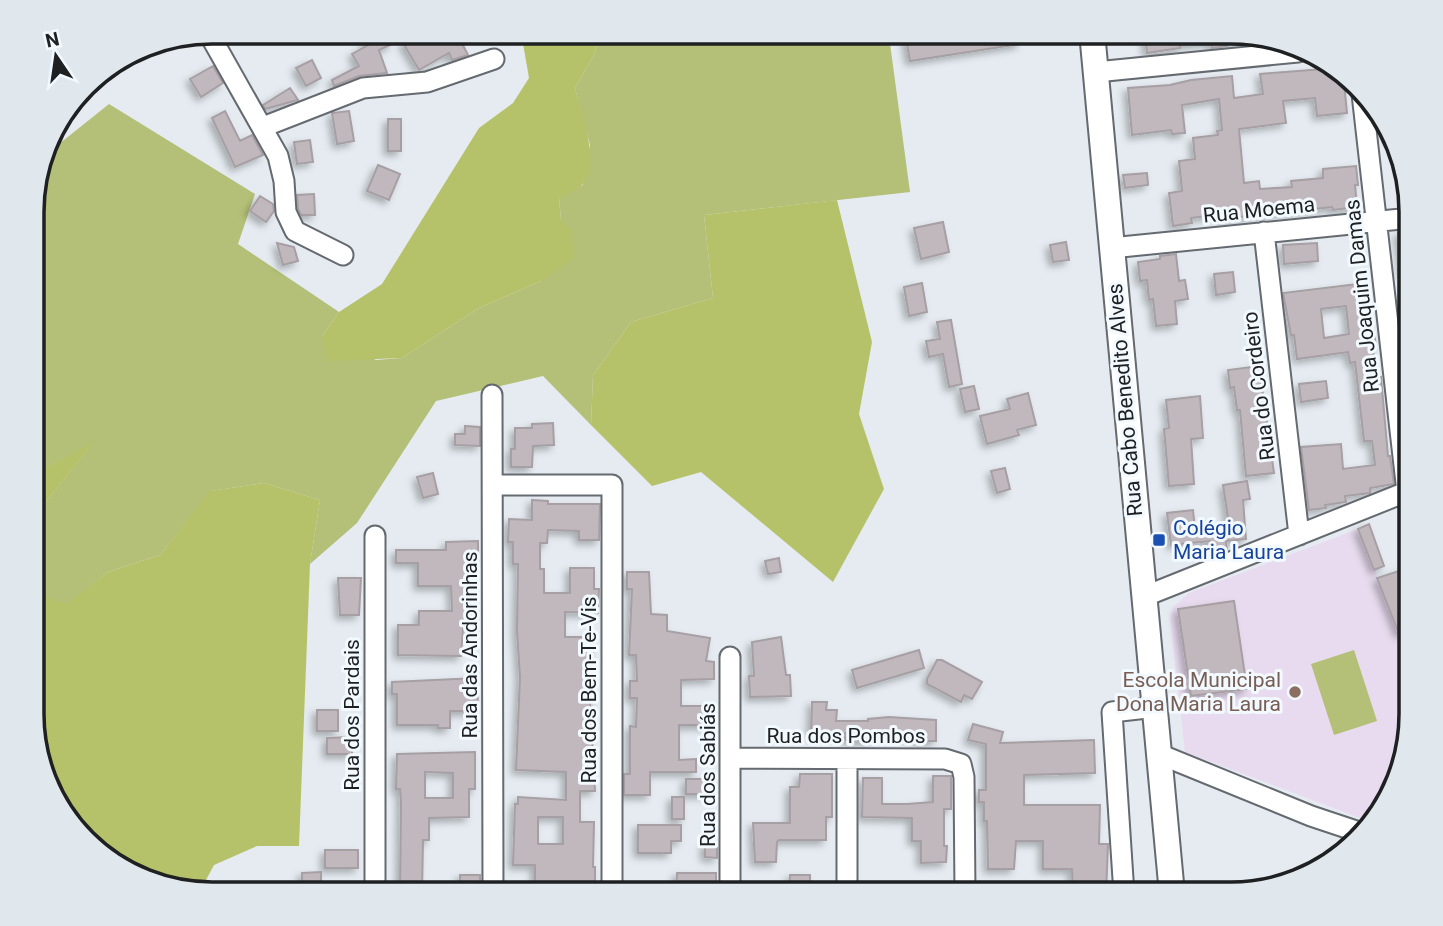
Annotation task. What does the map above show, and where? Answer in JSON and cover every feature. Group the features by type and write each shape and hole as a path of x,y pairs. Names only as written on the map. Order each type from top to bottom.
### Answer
{"main road":[{"name":"Rua Cabo Benedito Alves","path":"1093,44 1143,597 1156,707 1165,882"}],"street":[{"path":"215,44 278,156 284,181 286,212 295,231 343,256"},
{"path":"1096,72 1286,53"},
{"path":"263,127 363,88 427,82 494,59"},
{"name":"Rua Joaquim Damas","path":"1364,108 1399,409"},
{"name":"Rua Moema","path":"1111,248 1399,219"},
{"name":"Rua do Cordeiro","path":"1264,232 1299,535"},
{"name":"Rua das Andorinhas","path":"492,395 493,882"},
{"name":"Rua dos Bem-Te-Vis","path":"493,485 612,485 612,882"},
{"path":"1143,597 1399,495"},
{"name":"Rua dos Pardais","path":"375,536 375,882"},
{"name":"Rua dos Sabiás","path":"730,657 730,882"},
{"path":"1123,882 1112,712 1156,707"},
{"path":"1159,754 1311,816 1353,830"},
{"name":"Rua dos Pombos","path":"730,758 945,759 961,764 964,778 964,882"},
{"path":"847,759 847,882"}],"shaded area":[{"name":"Escola Municipal Dona Maria Laura","path":"1358,529 1399,630 1399,726 1396,747 1382,789 1363,819 1185,752 1170,618 1173,607 1189,593"}],"green space":[{"path":"523,44 596,44 595,53 575,88 588,137 588,175 581,186 559,198 561,220 571,230 574,258 541,281 479,308 402,358 328,361 322,336 339,312 382,284 479,128 513,103 529,78"},
{"path":"596,44 890,44 910,192 704,215 713,298 631,322 593,375 591,425 543,376 436,401 357,523 310,564 320,500 264,483 211,491 160,555 108,572 66,605 44,596 44,504 92,444 44,468 44,211 49,168 58,145 109,104 255,194 238,244 339,312 322,336 376,360 402,358 479,308 541,281 561,220 559,197 583,185 590,145 575,88 595,53"},
{"path":"837,200 872,342 859,414 884,489 833,582 701,472 652,486 591,425 593,375 631,322 713,298 704,215"},
{"path":"94,442 44,504 44,468"},
{"path":"264,483 320,500 310,564 299,846 257,846 214,865 205,882 158,873 118,854 85,825 66,798 49,758 45,736 44,596 66,604 108,572 160,555 210,491"},
{"path":"1354,650 1377,721 1334,735 1311,664"}],"building":[{"path":"392,44 379,50 387,73 359,76 334,86 332,80 359,66 352,54 368,45"},
{"path":"404,44 462,44 468,55 452,60 449,53 419,70"},
{"path":"907,44 1020,44 910,61"},
{"path":"1146,44 1190,44 1180,45 1180,48 1147,53"},
{"path":"1211,44 1227,44 1227,46 1212,48"},
{"path":"312,60 321,78 306,86 296,68"},
{"path":"213,66 223,83 201,97 190,79"},
{"path":"1320,69 1345,88 1347,113 1317,116 1315,98 1283,101 1286,123 1239,129 1244,183 1259,181 1260,189 1292,187 1291,181 1323,178 1323,169 1356,166 1357,207 1333,210 1332,207 1221,219 1221,214 1191,218 1192,223 1173,226 1169,193 1182,191 1179,161 1195,159 1193,138 1218,135 1217,131 1222,130 1219,99 1182,105 1185,133 1172,134 1171,130 1132,135 1128,88 1232,76 1234,98 1263,94 1260,74"},
{"path":"290,88 298,100 265,109 263,105"},
{"path":"225,111 240,141 252,135 263,155 235,167 212,118"},
{"path":"349,111 354,141 337,144 332,113"},
{"path":"388,119 401,119 401,151 388,151"},
{"path":"310,140 313,162 297,164 294,142"},
{"path":"378,165 400,174 389,200 367,191"},
{"path":"1147,173 1148,185 1125,188 1123,175"},
{"path":"314,194 315,215 301,215 297,195"},
{"path":"260,196 273,204 274,211 266,222 250,211"},
{"path":"943,222 949,252 921,259 914,228"},
{"path":"1066,242 1069,260 1053,262 1050,245"},
{"path":"277,243 294,247 298,261 283,265"},
{"path":"1317,243 1318,261 1284,264 1283,245"},
{"path":"1176,254 1179,281 1185,280 1188,299 1175,301 1177,324 1156,326 1153,299 1149,300 1147,280 1140,281 1138,262"},
{"path":"1233,272 1235,292 1216,295 1214,274"},
{"path":"922,283 927,312 909,316 904,287"},
{"path":"1365,283 1376,347 1373,347 1376,378 1381,377 1388,456 1394,484 1370,488 1370,493 1345,496 1346,502 1309,510 1301,447 1341,444 1343,469 1375,465 1372,441 1364,441 1355,362 1350,363 1348,352 1297,359 1283,293","holes":["1346,306 1349,334 1324,338 1321,309"]},
{"path":"951,320 962,384 949,387 943,354 929,357 926,341 940,339 937,322"},
{"path":"1259,366 1274,473 1246,476 1240,410 1237,410 1234,387 1230,388 1228,370"},
{"path":"1326,381 1328,398 1301,402 1299,384"},
{"path":"974,386 979,409 965,412 960,389"},
{"path":"1028,393 1036,425 1017,430 1019,435 987,444 980,416 1010,409 1007,399"},
{"path":"1200,396 1203,438 1191,439 1194,484 1169,486 1164,429 1169,428 1166,400"},
{"path":"553,423 554,445 533,446 532,467 511,467 511,449 515,449 515,428 532,428 532,424"},
{"path":"465,426 480,427 480,446 455,445 455,434 465,434"},
{"path":"1005,468 1010,489 997,493 991,471"},
{"path":"433,473 438,494 423,498 417,477"},
{"path":"1247,481 1250,499 1243,500 1246,539 1226,541 1227,550 1212,553 1210,541 1171,545 1167,513 1193,510 1195,530 1229,525 1223,485"},
{"path":"532,500 548,501 548,504 600,504 599,540 579,540 579,531 548,530 547,543 540,543 544,593 570,593 570,568 594,568 594,589 599,589 598,613 565,612 565,637 594,637 591,683 595,683 595,701 590,701 595,791 580,791 580,822 594,822 595,882 535,882 535,865 513,865 515,804 518,804 518,797 566,800 566,772 516,770 520,677 517,631 518,564 513,564 513,542 508,542 509,519 532,520","holes":["538,817 563,817 563,844 538,844"]},
{"path":"1369,524 1384,566 1374,570 1358,529"},
{"path":"478,541 477,629 463,628 461,656 398,655 398,625 419,625 419,611 452,611 451,586 418,586 418,563 396,563 396,550 446,550 446,542"},
{"path":"779,558 781,572 768,574 765,561"},
{"path":"1399,571 1399,634 1377,578"},
{"path":"627,572 649,572 651,614 667,615 667,631 710,638 706,661 714,662 714,679 681,680 681,706 712,706 712,725 679,725 679,760 696,759 696,772 650,772 650,795 624,795 624,774 630,774 630,726 636,727 637,698 630,698 630,681 637,681 636,655 629,655 632,589 627,589"},
{"path":"338,578 361,578 359,615 340,615"},
{"path":"1234,601 1247,689 1191,696 1178,609"},
{"path":"781,637 786,675 790,675 791,696 750,697 749,676 754,676 752,642"},
{"path":"919,650 924,668 857,688 852,670"},
{"path":"937,660 942,660 982,682 972,699 964,695 961,702 927,684"},
{"path":"477,678 478,711 450,711 450,728 438,728 438,725 397,725 397,694 392,694 392,682"},
{"path":"812,702 827,702 826,710 837,710 836,721 868,721 889,717 936,720 936,741 916,741 916,737 845,740 845,733 811,733"},
{"path":"317,710 338,710 338,731 317,731"},
{"path":"973,724 1003,732 1000,743 1094,740 1095,773 1024,775 1024,805 1100,805 1099,844 1108,844 1106,882 1073,882 1072,869 1043,869 1043,841 1016,841 1014,869 988,869 987,821 984,821 984,802 979,802 979,790 986,790 986,744 968,740"},
{"path":"352,737 352,754 327,754 327,738"},
{"path":"475,752 475,789 469,789 469,817 429,818 429,840 423,840 422,882 400,882 401,803 400,789 396,789 397,754","holes":["425,772 453,773 453,798 425,798"]},
{"path":"800,774 832,774 832,817 826,817 826,840 779,840 776,862 755,862 753,823 790,823 790,787 799,787"},
{"path":"933,776 951,776 951,809 944,809 946,862 921,863 921,841 912,841 912,818 862,817 863,778 882,778 882,804 907,804 933,802"},
{"path":"686,779 711,779 711,794 686,794"},
{"path":"672,797 684,797 684,819 672,819"},
{"path":"638,825 681,825 681,841 671,841 671,853 638,853"},
{"path":"705,843 717,843 717,858 705,857"},
{"path":"325,850 358,850 358,868 325,868"},
{"path":"321,872 321,882 302,882 302,873"},
{"path":"677,873 716,873 716,882 677,882"},
{"path":"460,875 480,875 480,882 460,882"},
{"path":"790,875 810,875 810,882 790,882"}],"place":[{"name":"Colégio Maria Laura","path":"1159,540"},
{"name":"Escola Municipal Dona Maria Laura","path":"1295,692"}]}
